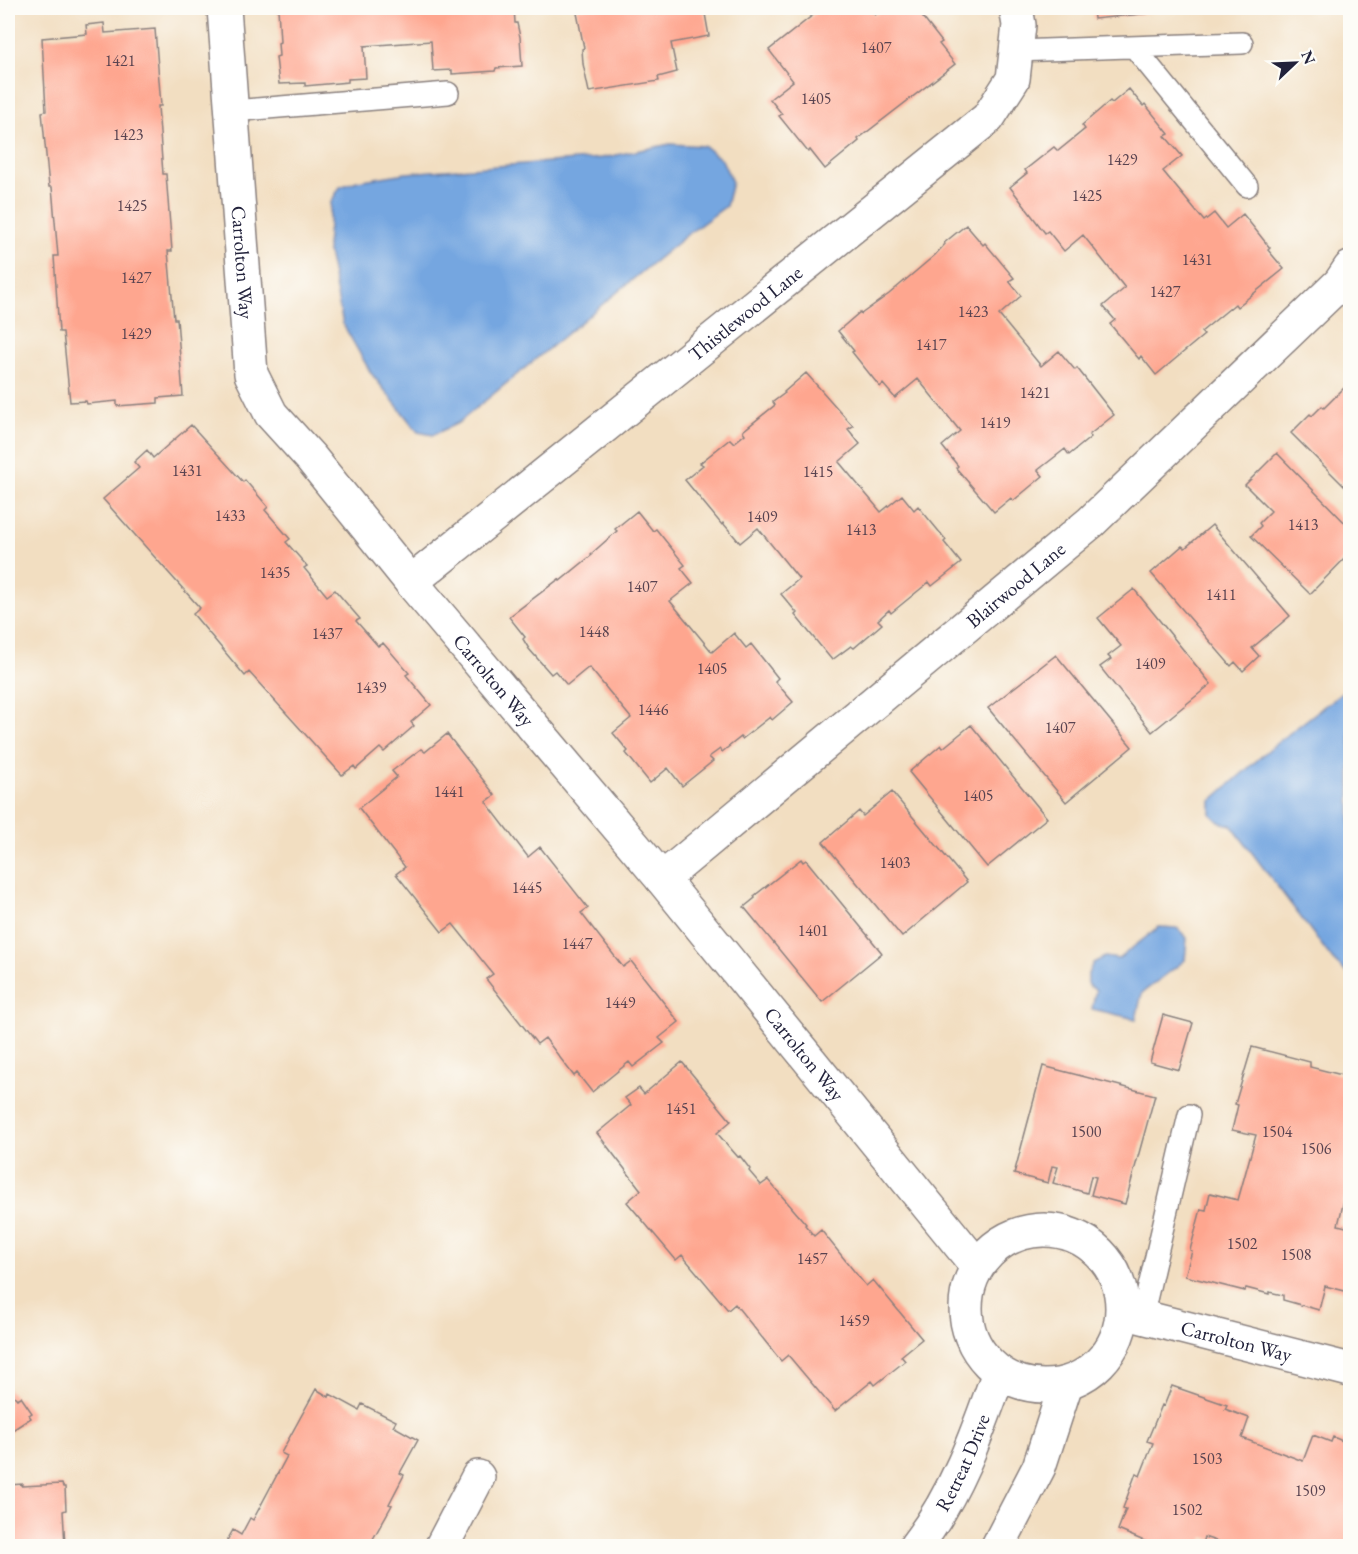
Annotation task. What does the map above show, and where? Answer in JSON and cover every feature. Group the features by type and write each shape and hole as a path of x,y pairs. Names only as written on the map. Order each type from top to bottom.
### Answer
{"street":[{"name":"Carrolton Way","path":"224,8 251,374 271,414 662,879 977,1266"},
{"name":"Thistlewood Lane","path":"411,582 988,118 1013,79 1019,25 1016,8"},
{"name":"Blairwood Lane","path":"662,879 1090,522 1341,283 1350,268"},
{"path":"1042,1228 1067,1232 1091,1244 1109,1263 1133,1314 1106,1357 1088,1373 1066,1384 1043,1386 1020,1383 999,1372 982,1356 970,1335 966,1312 968,1289 977,1266 994,1247 1016,1234 1042,1228"},
{"name":"Carrolton Way","path":"1133,1314 1350,1370"},
{"name":"Retreat Drive","path":"916,1546 928,1531 968,1457 999,1372"},
{"path":"998,1546 1039,1467 1066,1384"},
{"path":"442,1546 478,1477"}],"lane":[{"path":"1016,51 1242,43"},
{"path":"1134,47 1247,186"},
{"path":"232,111 448,93"},
{"path":"1133,1314 1189,1115"}],"water":[{"path":"670,144 704,146 722,160 732,182 726,206 688,234 458,423 433,435 418,432 371,373 343,324 327,247 331,202 340,187 357,181 406,173 602,158"},
{"path":"1350,686 1350,976 1333,960 1231,825 1219,822 1211,814 1211,801 1272,747"},
{"path":"1159,927 1177,928 1187,938 1185,960 1142,993 1136,1019 1092,1009 1096,990 1088,985 1088,974 1093,963 1105,957 1118,959"}],"building":[{"path":"278,8 514,8 515,23 517,23 520,37 522,66 496,68 495,71 452,74 452,70 433,71 431,41 364,46 366,78 305,86 305,83 279,84 276,57 279,56 278,43 280,42"},
{"path":"576,8 704,8 709,36 671,43 677,72 658,77 659,81 589,92"},
{"path":"822,8 869,8 875,15 884,8 909,8 912,11 916,9 942,42 939,44 955,64 858,139 859,141 825,169 779,116 782,114 770,99 793,81 769,50"},
{"path":"1093,8 1156,9 1151,10 1151,13 1094,19"},
{"path":"104,23 105,33 155,29 163,174 166,174 172,251 168,251 174,319 177,319 183,396 158,398 158,403 117,406 117,401 87,404 86,401 70,402 63,332 59,332 54,256 58,256 42,112 46,111 42,38 87,34 86,25"},
{"path":"1129,89 1143,106 1145,104 1169,134 1165,136 1182,156 1163,171 1204,221 1214,213 1226,228 1243,214 1284,269 1237,307 1235,304 1201,332 1204,335 1156,375 1141,356 1139,359 1110,324 1115,320 1103,306 1125,288 1083,235 1064,251 1048,231 1045,233 1010,187 1027,173 1025,170 1054,147 1058,151 1085,129 1082,125 1110,101 1112,103"},
{"path":"966,225 983,245 985,243 1014,278 1009,281 1021,296 999,315 1041,366 1059,351 1075,370 1077,368 1114,415 1069,455 1065,449 1038,470 1043,476 1013,501 1011,498 994,512 956,468 958,466 942,446 960,431 918,379 895,398 883,384 880,387 838,331 860,312 861,314 889,294"},
{"path":"806,373 853,426 848,429 860,444 839,462 881,512 902,495 914,510 918,506 946,540 944,542 961,563 932,586 929,582 891,613 889,610 878,620 882,624 854,648 851,646 832,660 781,594 799,579 758,528 740,543 685,480 703,465 700,463 730,439 734,443 745,434 743,431 775,405 773,402"},
{"path":"1349,383 1350,492 1291,433 1310,414 1312,416 1322,406 1324,408"},
{"path":"191,425 268,507 265,510 290,539 286,542 307,566 304,568 327,596 335,590 360,619 356,621 378,646 383,643 409,673 406,675 431,705 411,722 414,726 384,752 380,748 356,769 354,766 342,775 249,672 245,676 193,614 200,608 103,499 139,468 134,462 147,450 153,458"},
{"path":"1277,453 1350,528 1350,553 1310,594 1251,536 1261,526 1259,523 1271,511 1245,485"},
{"path":"637,511 653,531 656,529 685,565 681,568 693,583 670,601 712,652 734,633 746,648 751,644 778,678 775,681 793,702 772,720 770,717 742,739 741,737 722,752 720,749 709,757 713,761 682,786 668,768 650,783 613,733 631,718 589,667 567,685 555,671 551,674 529,649 523,639 525,637 509,617 592,555 617,531 615,529"},
{"path":"1212,525 1290,616 1252,648 1259,656 1243,671 1235,662 1231,666 1151,573 1182,546 1185,548"},
{"path":"1134,589 1211,684 1152,732 1100,667 1111,659 1108,656 1121,646 1098,618"},
{"path":"1056,655 1132,747 1066,802 988,708"},
{"path":"971,725 1047,818 987,867 909,772 941,745 943,748"},
{"path":"447,734 495,795 486,802 528,857 540,847 588,908 581,913 623,967 631,961 679,1022 659,1038 664,1043 633,1067 629,1062 592,1092 577,1073 574,1076 545,1038 537,1044 486,979 493,974 453,924 442,932 396,874 405,867 359,808 397,777 392,771 421,749 425,752"},
{"path":"892,792 967,882 902,937 823,842 859,811 863,816"},
{"path":"801,859 803,862 806,860 882,953 822,1002 744,907 755,898 754,896"},
{"path":"1163,1015 1193,1023 1179,1070 1150,1062"},
{"path":"1252,1047 1310,1062 1310,1067 1342,1075 1343,1070 1350,1072 1350,1176 1338,1225 1350,1228 1350,1285 1349,1292 1325,1286 1319,1310 1283,1300 1283,1295 1246,1288 1245,1291 1185,1276 1201,1209 1206,1210 1210,1193 1238,1200 1256,1135 1232,1130 1238,1105 1235,1104"},
{"path":"682,1062 731,1121 717,1133 738,1157 740,1156 761,1185 768,1180 814,1236 821,1230 866,1286 873,1280 922,1339 901,1356 905,1361 875,1385 872,1381 835,1411 788,1355 781,1361 735,1304 728,1310 682,1255 676,1260 627,1202 641,1190 597,1133 631,1105 625,1098 639,1088 644,1094"},
{"path":"1043,1066 1155,1095 1125,1204 1091,1195 1096,1177 1091,1176 1087,1193 1053,1183 1058,1167 1052,1166 1048,1183 1014,1174"},
{"path":"1172,1386 1227,1405 1225,1409 1249,1418 1242,1438 1303,1461 1313,1435 1331,1442 1333,1437 1350,1444 1350,1546 1231,1546 1204,1537 1201,1546 1156,1546 1118,1530 1126,1509 1123,1508 1136,1473 1140,1476 1153,1443 1147,1441"},
{"path":"8,1389 17,1399 21,1397 32,1413 29,1415 31,1418 8,1433"},
{"path":"316,1389 359,1410 362,1404 396,1421 393,1426 418,1440 400,1473 404,1475 389,1504 392,1505 369,1546 224,1546 233,1530 241,1535 250,1518 253,1520 287,1456 281,1453"},
{"path":"23,1484 22,1486 62,1484 65,1487 66,1510 63,1511 65,1546 8,1546 8,1485"}]}
